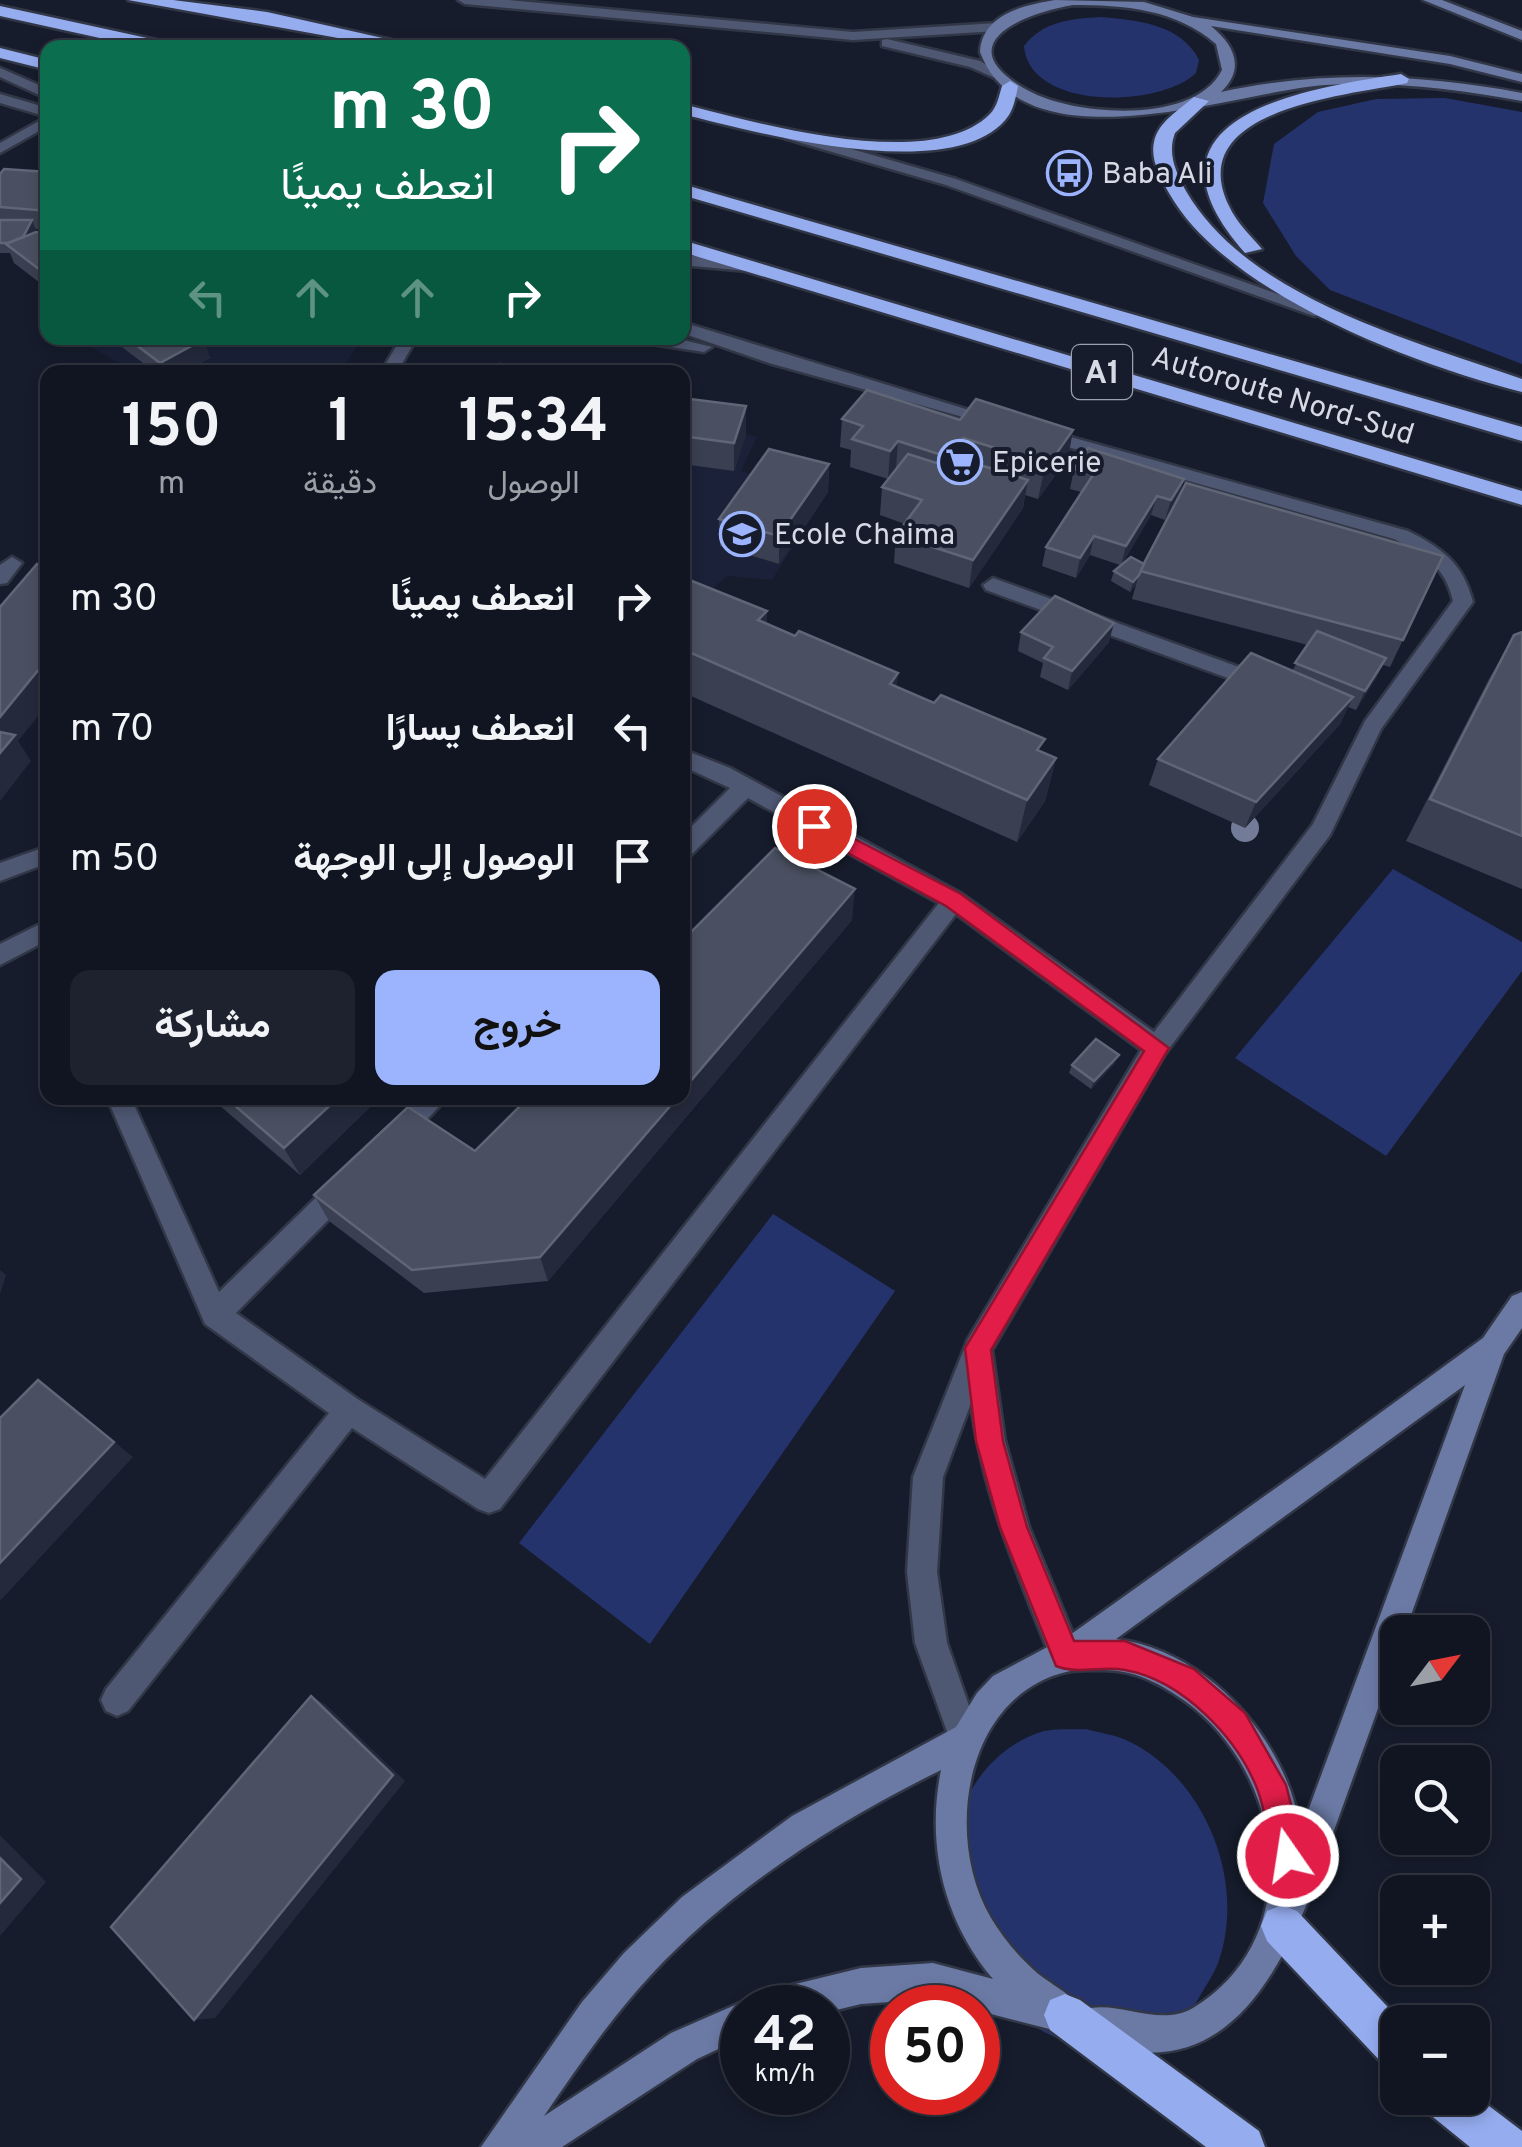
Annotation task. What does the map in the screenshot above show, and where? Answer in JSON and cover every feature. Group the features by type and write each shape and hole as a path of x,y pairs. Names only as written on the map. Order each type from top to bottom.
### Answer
{"highway":[{"path":"136,0 267,17 380,40"},
{"path":"0,11 133,40"},
{"path":"0,53 40,63"},
{"path":"1320,312 1228,226 1210,188 1214,157 1250,118 1297,97 1401,79"},
{"path":"690,111 855,146 953,141 982,129 1000,115 1010,86"},
{"path":"1200,101 1167,131 1160,152 1180,205 1224,248 1320,312 1522,386"},
{"name":"Autoroute Nord-Sud","path":"690,191 1522,434"},
{"name":"Autoroute Nord-Sud","path":"690,248 1522,498"},
{"path":"1282,1926 1380,2030"},
{"path":"1065,2016 1243,2147"},
{"path":"1466,2115 1506,2147"}],"main road":[{"path":"1001,0 1002,23"},
{"path":"1430,0 1522,36"},
{"path":"1522,78 1431,56 1188,19 1113,1 1054,4 1002,23 989,36 985,54 995,74 1010,86 1058,106 1118,114 1176,109 1275,83 1401,79 1522,97"},
{"path":"1188,19 1210,31 1232,60 1230,76 1219,90 1200,101"},
{"path":"850,1989 933,1982 1132,2035 1198,2025 1250,1985 1282,1926 1493,1346 1522,1305"},
{"path":"1065,2016 1027,1990 994,1954 966,1902 951,1847 951,1791 965,1740 990,1701 1024,1672 1066,1656 1493,1346"},
{"path":"1066,1656 1125,1655 1184,1680 1235,1723 1272,1785 1288,1856 1282,1926"},
{"path":"499,2147 604,2008 672,1930 746,1865 845,1799 965,1740"},
{"path":"529,2147 684,2046 720,2030"}],"street":[{"path":"465,0 852,36 975,64 995,74"},
{"path":"852,36 1002,23"},
{"path":"0,72 40,91"},
{"path":"0,98 40,113"},
{"path":"0,149 40,122"},
{"path":"766,129 936,178 1320,312"},
{"path":"690,261 747,266"},
{"path":"690,330 775,359 1401,535 1434,552 1457,572 1463,602 1363,722 1322,829 1156,1048 978,1348 928,1477 922,1572 931,1642 965,1740"},
{"path":"688,345 775,359"},
{"path":"992,585 1280,690"},
{"path":"690,762 954,900 1156,1048"},
{"path":"690,842 744,788"},
{"path":"0,872 40,857"},
{"path":"123,1105 215,1315 348,1410 489,1498 954,900"},
{"path":"0,955 40,933"},
{"path":"215,1315 427,1105"},
{"path":"978,1348 990,1441 1014,1527 1066,1656"},
{"path":"117,1700 348,1410"}],"shaded area":[{"path":"1100,17 1143,22 1170,31 1199,60 1196,73 1155,93 1098,97 1048,83 1031,67 1024,46 1040,31 1068,20"},
{"path":"1445,98 1522,112 1522,364 1330,290 1296,256 1263,203 1274,144 1318,112 1376,99"},
{"path":"87,345 359,345 344,365 123,365"},
{"name":"Ecole Chaima","path":"690,421 757,437 741,471 828,492 772,580 727,576 713,588 690,583"},
{"path":"1393,869 1522,942 1522,971 1386,1156 1235,1058"},
{"path":"773,1214 895,1291 650,1644 519,1543"},
{"path":"1086,1729 1114,1736 1157,1759 1199,1807 1213,1837 1223,1868 1226,1932 1218,1963 1200,1996 1186,2014 1168,2027 1136,2036 1079,2041 1064,2040 1039,2029 1015,2010 1000,1993 1000,1985 990,1981 959,1927 952,1899 953,1840 974,1785 1014,1745 1041,1732"}],"building":[{"path":"4,169 40,171 40,210 0,207 0,174"},
{"path":"0,220 32,220 23,237 0,243"},
{"path":"40,233 40,270 6,244"},
{"path":"136,345 193,345 160,363"},
{"path":"867,390 960,420 976,399 1073,430 1044,471 1004,458 1008,452 963,438 948,457 898,441 890,451 852,439 863,426 842,419"},
{"path":"690,399 746,406 734,443 690,437"},
{"path":"1088,448 1184,479 1171,500 1157,496 1126,546 1094,536 1080,558 1046,547 1093,475 1074,469"},
{"path":"769,449 829,464 779,536 719,519"},
{"path":"908,454 952,468 958,458 1028,480 973,560 896,535 922,500 882,487"},
{"path":"1186,483 1443,556 1403,640 1140,571"},
{"path":"1131,557 1144,564 1133,582 1114,571"},
{"path":"40,565 40,668 0,717 0,607"},
{"path":"690,580 767,611 758,620 795,636 799,631 898,673 890,684 934,703 941,695 1045,739 1037,750 1056,758 1027,800 690,653"},
{"path":"1055,596 1114,623 1072,671 1044,658 1053,647 1021,632"},
{"path":"1317,631 1386,658 1365,691 1295,663"},
{"path":"1522,632 1522,836 1430,799 1514,635"},
{"path":"1251,653 1353,697 1256,802 1158,759"},
{"path":"0,732 15,735 0,753"},
{"path":"775,848 855,889 690,1082 690,933"},
{"path":"1096,1039 1119,1055 1094,1081 1072,1065"},
{"path":"234,1105 330,1105 284,1148"},
{"path":"521,1105 671,1105 540,1257 412,1270 314,1195 408,1107 475,1151"},
{"path":"38,1380 114,1442 0,1563 0,1418"},
{"path":"311,1696 393,1775 194,2020 111,1927"},
{"path":"0,1858 21,1879 0,1903"}],"place":[{"name":"Baba Ali","path":"1069,173"},
{"name":"Epicerie","path":"960,462"},
{"name":"Ecole Chaima","path":"742,534"}],"route":[{"path":"814,826 954,900 1158,1048 978,1348 990,1441 1014,1527 1066,1656 1125,1655 1184,1680 1235,1723 1272,1785 1288,1856"}]}
